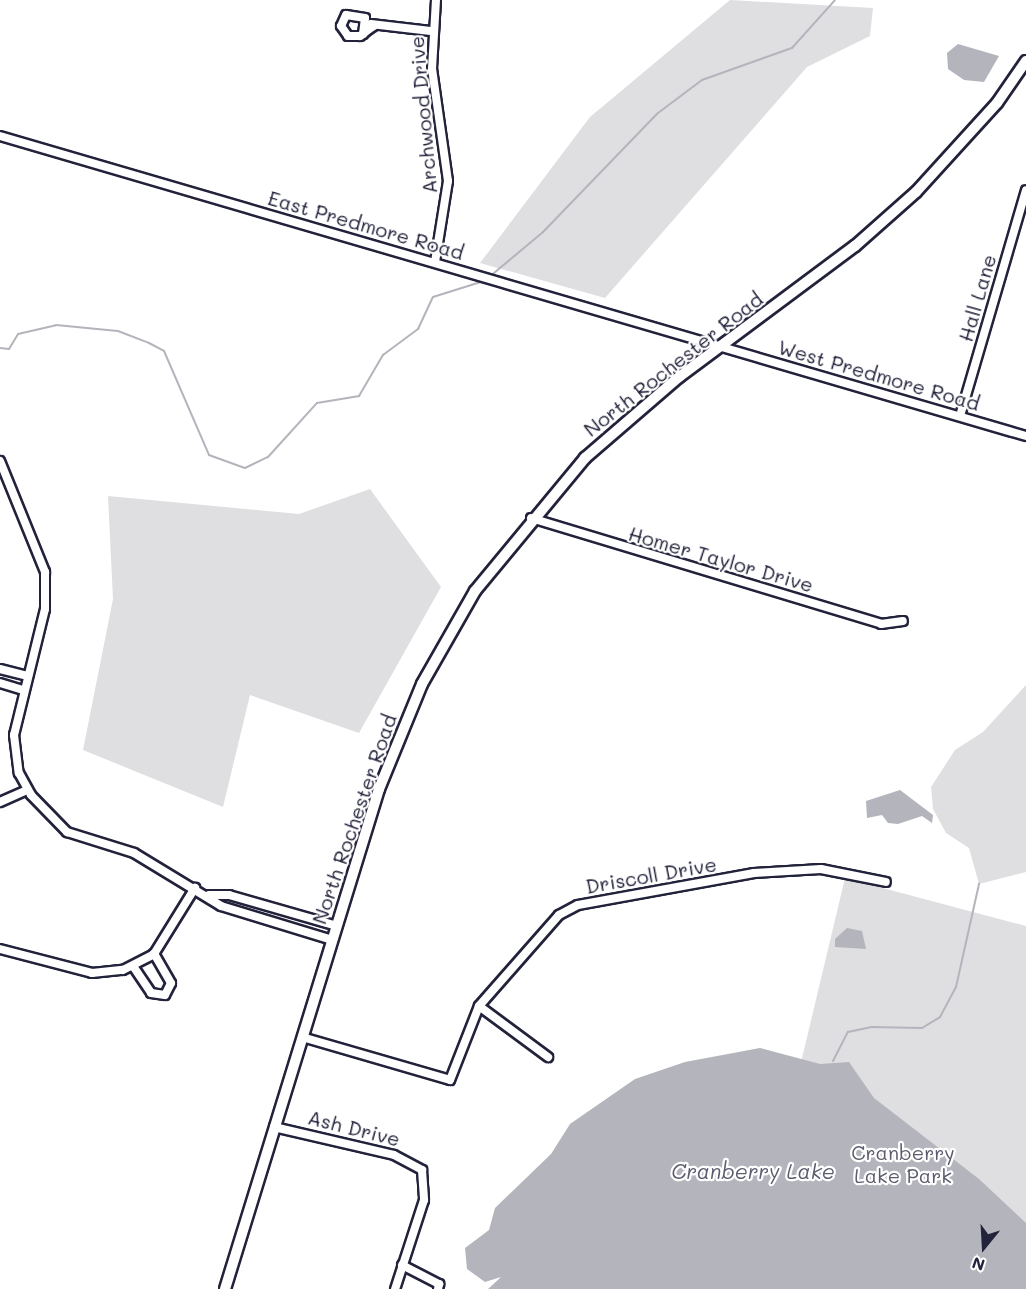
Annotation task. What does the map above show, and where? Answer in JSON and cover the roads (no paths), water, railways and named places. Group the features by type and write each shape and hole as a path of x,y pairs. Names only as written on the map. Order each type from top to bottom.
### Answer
{"main road":[{"name":"North Rochester Road","path":"225,1289 379,789 422,684 475,591 531,518 612,433 916,192 1025,64"}],"street":[{"name":"Archwood Drive","path":"435,262 448,181 431,31 436,0"},
{"path":"374,26 363,34 352,37 341,26 350,13 365,18 374,26 431,31"},
{"path":"363,34 365,18"},
{"name":"East Predmore Road","path":"0,136 722,346"},
{"name":"Hall Lane","path":"960,416 1026,190"},
{"name":"West Predmore Road","path":"722,346 1026,436"},
{"path":"0,461 45,572 45,609 23,690 14,748 27,790 67,832 134,853 232,910 332,940"},
{"name":"Homer Taylor Drive","path":"531,518 881,624 903,621"},
{"path":"0,669 28,676"},
{"path":"0,683 23,690"},
{"path":"0,802 27,790"},
{"name":"Driscoll Drive","path":"302,1037 444,1080 456,1073 479,1006 559,915 578,905 754,873 821,869 886,882"},
{"path":"0,949 92,973 134,966 154,954 195,888"},
{"path":"209,895 229,895 337,926"},
{"path":"134,966 151,993 165,995 171,983 154,954"},
{"path":"479,1006 548,1057"},
{"name":"Ash Drive","path":"274,1127 394,1155 422,1170 424,1200 402,1265"},
{"path":"395,1289 402,1265 439,1284 438,1289"}],"water":[{"path":"958,44 999,56 984,82 964,80 948,69 947,53"},
{"path":"900,790 933,815 932,823 922,816 898,824 888,823 882,815 867,818 866,801"},
{"path":"847,928 862,931 866,949 835,947 835,939"},
{"name":"Cranberry Lake","path":"760,1048 820,1064 849,1062 874,1098 979,1179 1026,1223 1026,1289 488,1289 501,1277 485,1282 467,1269 465,1248 489,1230 495,1208 551,1154 570,1124 635,1079 685,1062"}],"waterway":[{"path":"494,273 543,232 658,113 702,80 792,48 835,0"},
{"path":"0,348 9,349 18,334 56,325 118,331 149,343 164,351 209,455 245,468 268,457 317,403 359,396 383,355 418,329 433,297 481,282"},
{"path":"833,1061 848,1032 871,1027 922,1028 940,1017 956,987 979,884"}],"park label":[{"name":"Cranberry Lake Park","path":"903,1164"}]}
